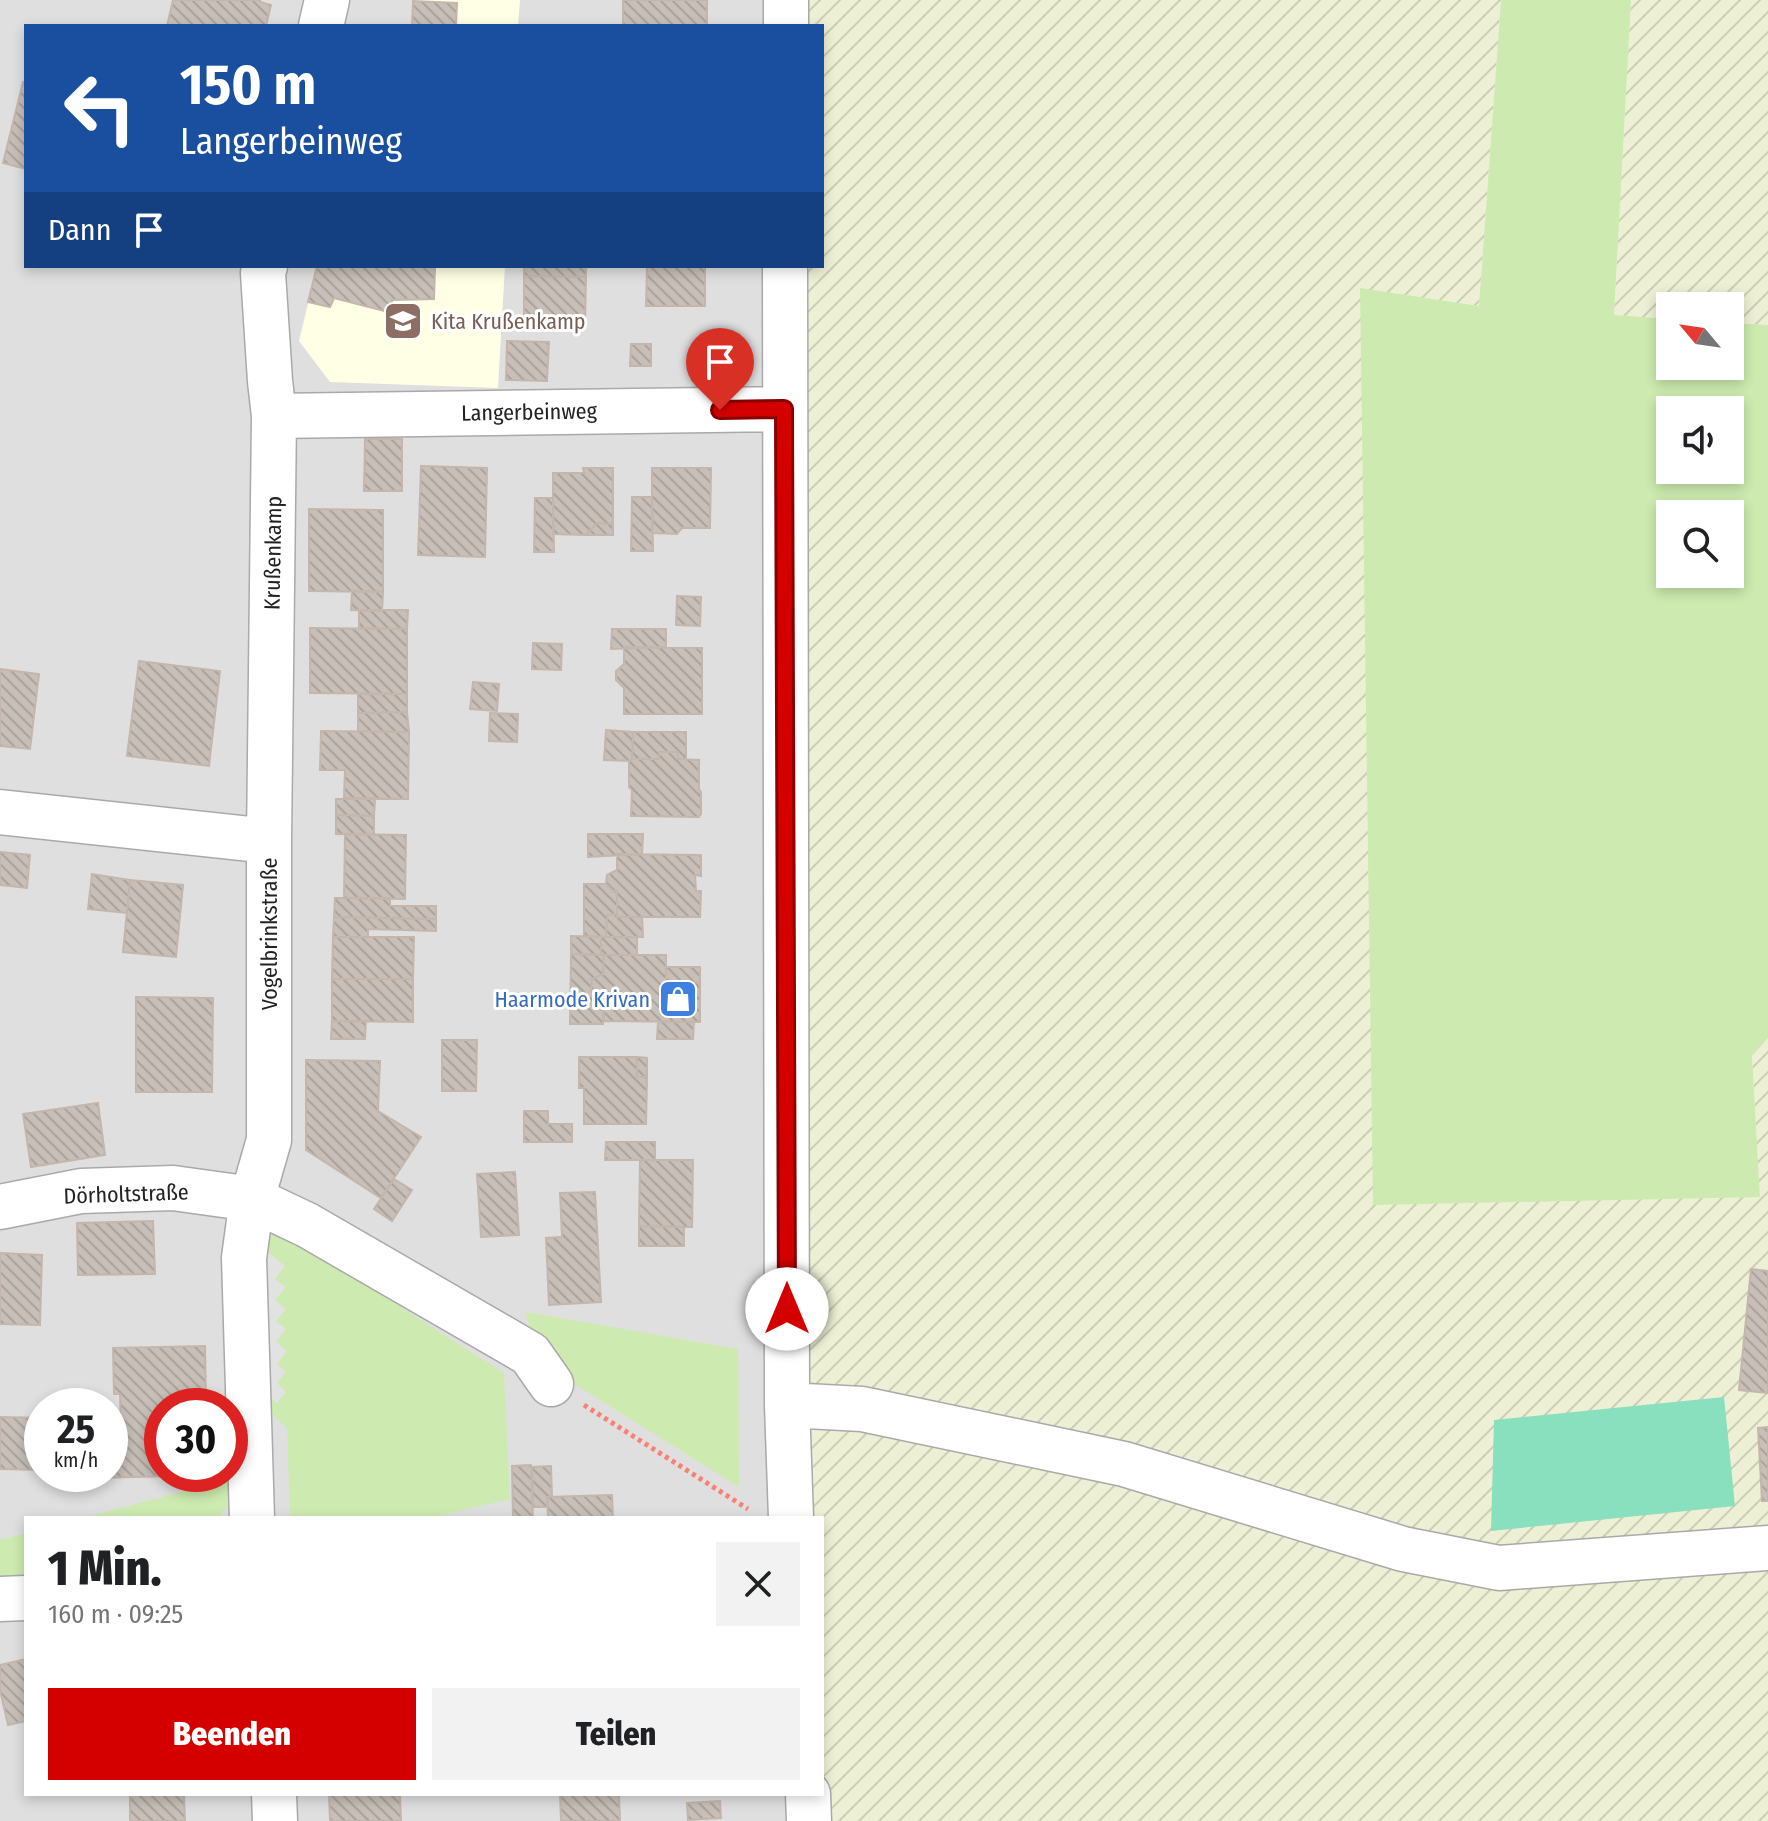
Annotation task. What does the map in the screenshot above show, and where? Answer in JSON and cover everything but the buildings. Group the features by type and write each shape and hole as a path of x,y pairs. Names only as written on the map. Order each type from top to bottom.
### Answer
{"street":[{"path":"321,24 327,0"},
{"path":"786,0 786,24"},
{"name":"Krußenkamp","path":"264,268 274,416 269,841"},
{"path":"770,1514 787,1405 785,268"},
{"name":"Langerbeinweg","path":"274,416 784,409"},
{"name":"Vogelbrinkstraße","path":"0,812 269,841 269,1140 252,1199 244,1258 252,1516"},
{"name":"Dörholtstraße","path":"0,1207 97,1190 173,1188 252,1199"},
{"path":"252,1199 307,1225 530,1354 551,1384"},
{"path":"787,1405 862,1409 1124,1464 1403,1549 1499,1568 1768,1548"},
{"path":"0,1599 24,1598"},
{"path":"274,1796 275,1821"},
{"path":"808,1796 809,1821"}],"path":[{"path":"551,1384 770,1514"}],"shaded area":[{"path":"0,0 803,0 803,24 24,24 24,268 801,268 800,902 813,1516 24,1516 24,1796 820,1796 820,1821 0,1821"},
{"path":"413,0 520,0 518,24 412,24"},
{"path":"803,0 1501,0 1479,306 1360,289 1760,1197 1752,1055 1768,1038 1768,1821 820,1821 824,1796 824,1516 813,1516 800,902 801,268 824,268 824,24 803,24"},
{"path":"1631,0 1768,0 1768,325 1744,324 1744,292 1656,292 1656,318 1614,315"},
{"name":"Kita Krußenkamp","path":"317,268 505,268 498,388 330,382 299,341"},
{"path":"256,1242 285,1266 275,1279 286,1287 275,1300 286,1309 276,1321 286,1329 276,1342 287,1351 277,1364 286,1372 277,1383 286,1392 277,1403 259,1387"}],"green space":[{"path":"1501,0 1631,0 1614,315 1656,318 1656,380 1744,380 1744,324 1768,325 1768,1038 1752,1056 1760,1197 1373,1205 1360,288 1479,306"},
{"path":"283,1232 504,1373 510,1499 438,1516 290,1516 287,1428 261,1404 277,1384 274,1279 256,1242"},
{"path":"526,1312 738,1349 739,1487 563,1377 531,1335"},
{"path":"1724,1397 1735,1506 1491,1531 1494,1420"},
{"path":"181,1492 234,1492 220,1516 91,1516"},
{"path":"24,1534 24,1576 0,1582 0,1540"}],"place":[{"name":"Kita Krußenkamp","path":"403,321"},
{"name":"Haarmode Krivan","path":"678,999"}],"route":[{"path":"720,410 784,409 787,1309"}]}
